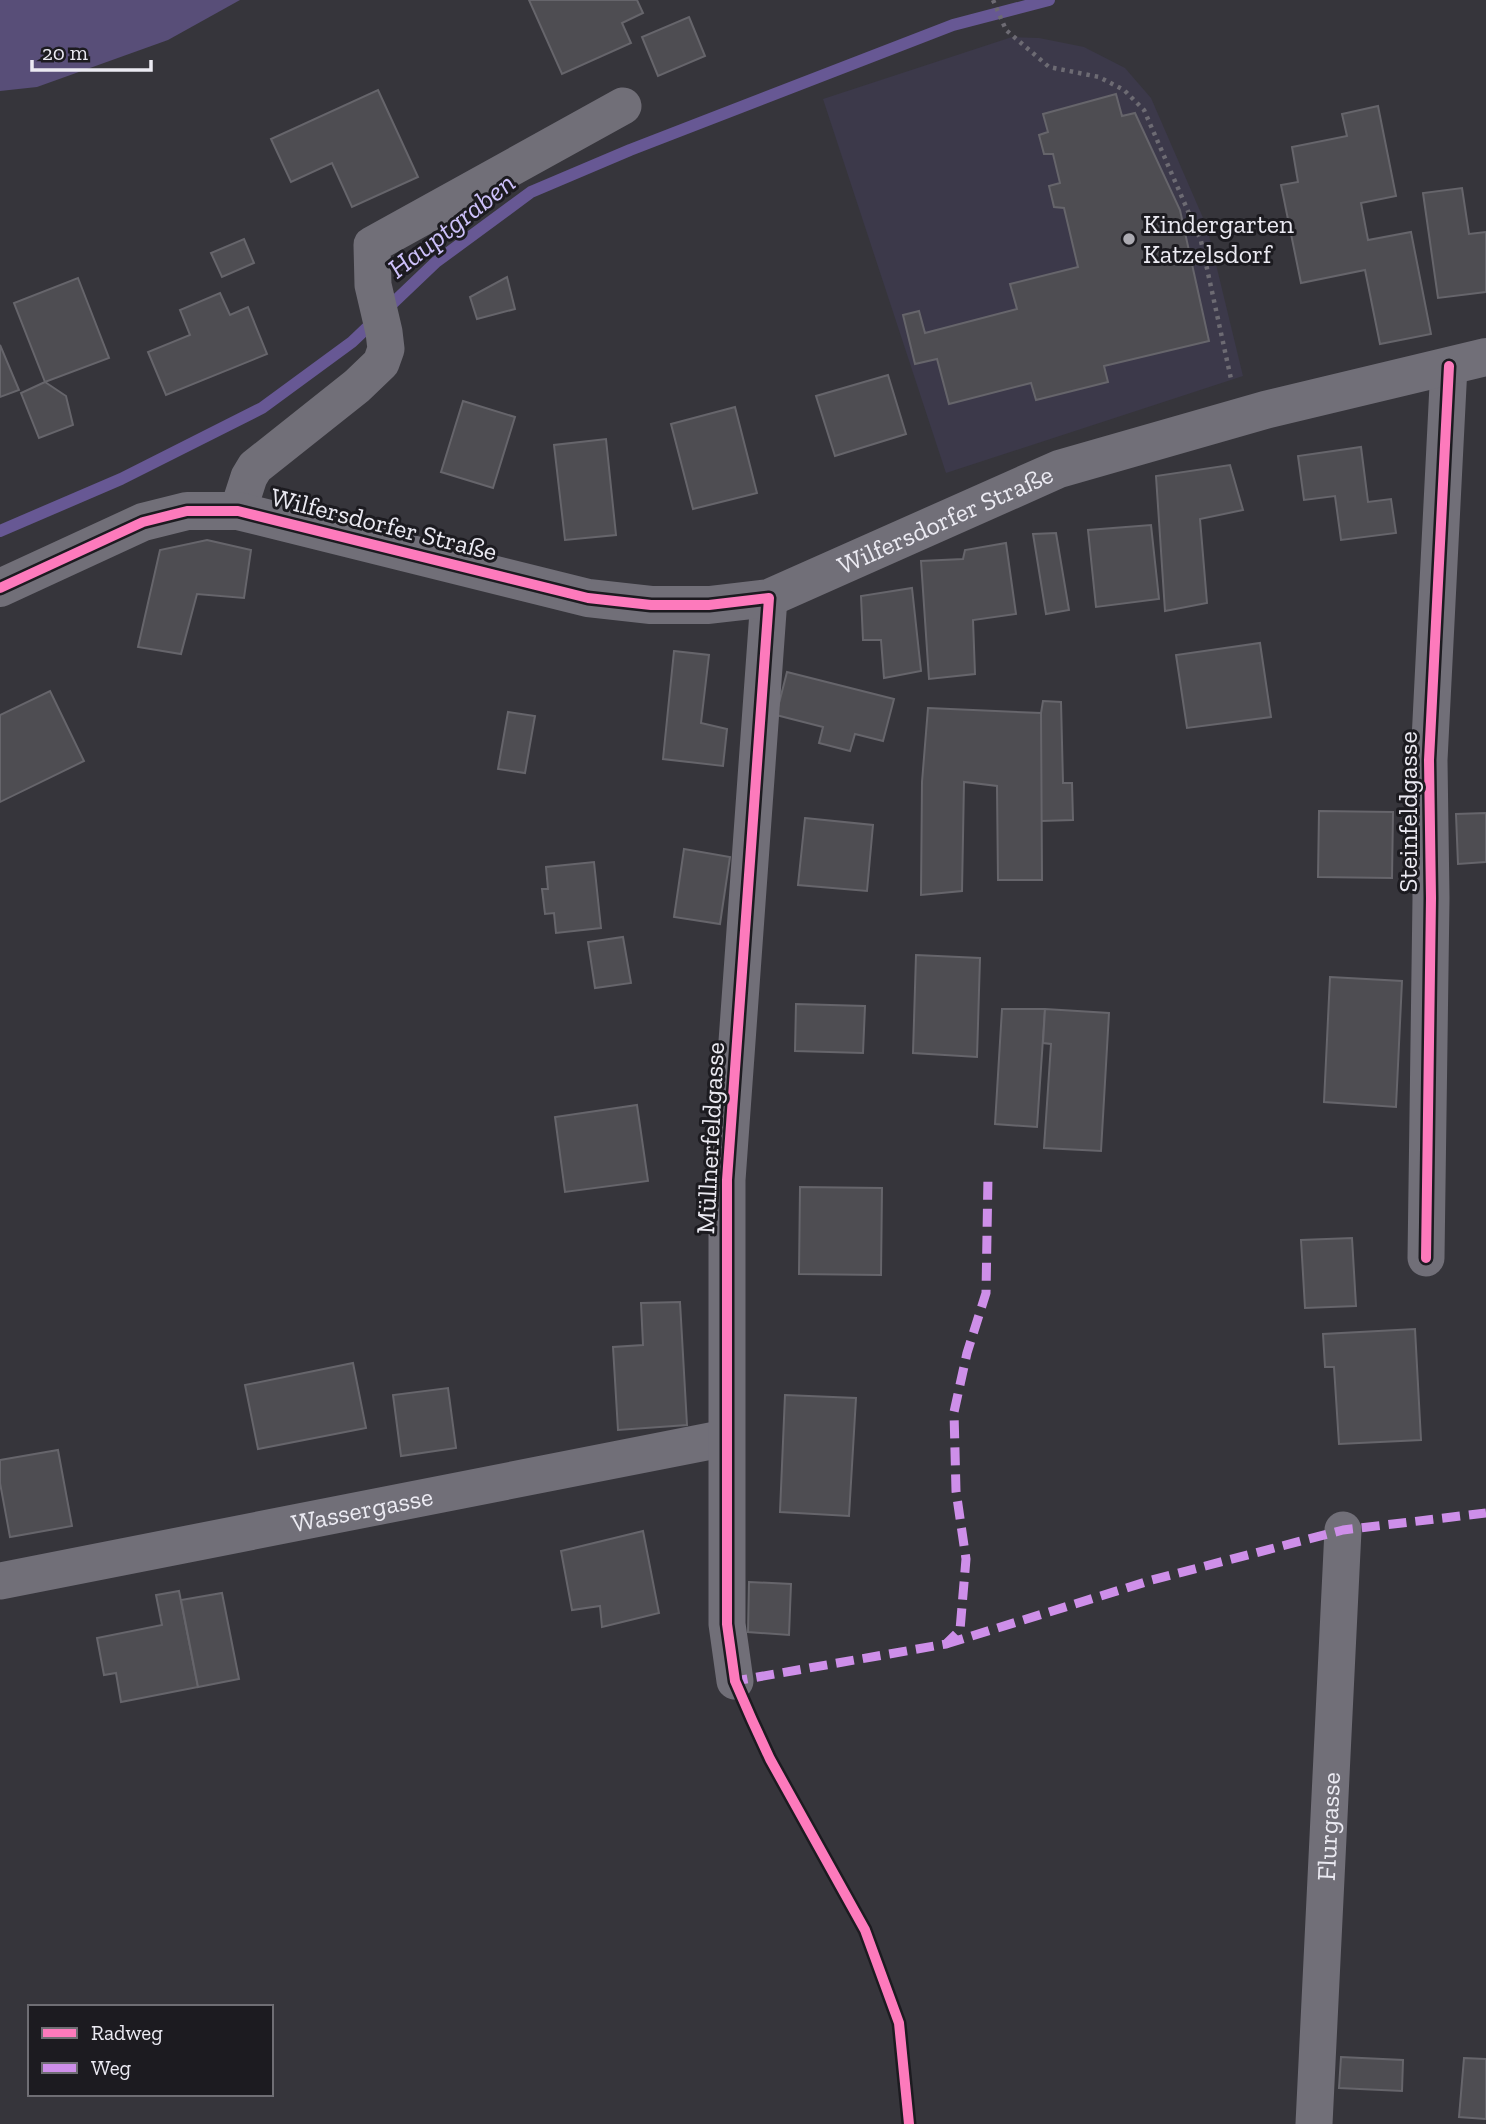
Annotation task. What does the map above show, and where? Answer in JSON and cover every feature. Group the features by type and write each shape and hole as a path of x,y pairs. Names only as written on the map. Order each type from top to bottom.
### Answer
{"street":[{"name":"Wilfersdorfer Straße","path":"238,512 249,477 256,467 357,386 381,363 386,349 373,285 372,245 623,106"},
{"name":"Wilfersdorfer Straße","path":"0,588 143,522 187,511 238,512 588,598 651,605 709,605 769,598 1059,469 1239,417 1486,357"},
{"name":"Steinfeldgasse","path":"1426,1258 1431,898 1429,760 1449,366"},
{"name":"Müllnerfeldgasse","path":"735,1681 727,1624 727,1180 769,598"},
{"name":"Wassergasse","path":"0,1581 726,1438"},
{"name":"Flurgasse","path":"1314,2124 1342,1530"}],"path":[{"path":"993,0 1006,30 1049,67 1099,77 1124,90 1144,110 1201,241 1239,417"}],"shaded area":[{"path":"0,0 240,0 168,40 37,87 0,91"},
{"path":"1012,37 1039,38 1084,47 1125,68 1151,98 1207,227 1243,376 946,473 823,99"}],"building":[{"path":"529,0 637,0 643,13 622,23 631,43 562,74"},
{"path":"689,17 705,56 658,76 642,37"},
{"path":"378,90 418,177 352,207 332,163 291,182 271,139"},
{"name":"Kindergarten Katzelsdorf","path":"1116,94 1122,116 1135,113 1180,210 1209,341 1104,366 1108,382 1036,400 1031,383 949,404 937,359 915,364 903,315 919,311 925,333 1017,309 1010,284 1078,267 1064,208 1054,207 1049,186 1060,183 1053,154 1044,154 1039,135 1048,132 1043,114"},
{"path":"1378,106 1396,196 1361,203 1368,240 1411,232 1431,334 1380,344 1365,270 1301,283 1281,185 1298,182 1292,147 1347,136 1342,114"},
{"path":"1462,188 1469,234 1486,232 1486,292 1438,298 1423,193"},
{"path":"244,239 254,263 222,277 211,253"},
{"path":"507,277 515,309 477,319 470,297"},
{"path":"78,278 109,358 45,382 14,303"},
{"path":"220,293 230,315 248,307 267,354 166,395 148,352 190,335 180,310"},
{"path":"0,345 19,390 0,397"},
{"path":"888,375 906,434 835,456 816,396"},
{"path":"45,382 66,396 73,425 39,438 21,393"},
{"path":"463,401 515,417 493,488 441,472"},
{"path":"735,407 757,493 693,509 671,424"},
{"path":"606,439 616,535 565,540 554,445"},
{"path":"1361,447 1368,502 1391,499 1396,533 1341,540 1335,496 1304,500 1298,456"},
{"path":"1230,465 1243,510 1200,519 1207,603 1165,611 1156,476"},
{"path":"1151,525 1159,599 1096,607 1088,530"},
{"path":"1056,533 1069,610 1046,614 1033,534"},
{"path":"207,540 251,550 244,598 197,594 181,654 138,647 160,550"},
{"path":"1006,543 1016,614 973,620 975,674 929,679 921,561 963,559 965,550"},
{"path":"912,588 921,671 884,678 881,640 863,640 861,596"},
{"path":"1260,643 1271,717 1187,728 1176,655"},
{"path":"674,651 709,655 701,723 727,729 723,766 663,759"},
{"path":"787,672 894,699 883,741 855,734 850,751 819,743 823,727 776,715"},
{"path":"50,691 84,761 0,802 0,715"},
{"path":"1043,701 1061,702 1063,783 1072,783 1073,820 1041,821"},
{"path":"928,708 1041,713 1042,880 998,880 997,786 964,782 962,891 921,895 922,782"},
{"path":"508,712 535,716 525,773 498,769"},
{"path":"1319,811 1393,812 1392,878 1318,877"},
{"path":"1486,813 1486,862 1458,864 1456,814"},
{"path":"805,818 873,825 867,891 798,885"},
{"path":"684,849 730,857 720,924 674,917"},
{"path":"594,862 601,928 556,933 554,913 545,914 542,889 548,889 546,867"},
{"path":"623,937 631,983 595,988 588,942"},
{"path":"916,955 980,958 977,1057 913,1053"},
{"path":"1330,977 1402,981 1396,1107 1324,1102"},
{"path":"796,1004 865,1006 863,1053 795,1051"},
{"path":"1002,1009 1045,1009 1037,1127 995,1124"},
{"path":"1045,1009 1109,1013 1101,1151 1044,1148 1051,1044 1043,1043"},
{"path":"637,1105 648,1181 565,1192 555,1117"},
{"path":"800,1187 882,1188 881,1275 799,1274"},
{"path":"1352,1238 1356,1306 1305,1308 1301,1240"},
{"path":"680,1302 687,1425 618,1430 613,1347 643,1345 641,1303"},
{"path":"1415,1329 1421,1440 1339,1444 1334,1367 1325,1367 1323,1334"},
{"path":"353,1363 366,1428 258,1449 245,1385"},
{"path":"448,1388 456,1448 401,1456 393,1395"},
{"path":"785,1395 856,1398 849,1516 780,1512"},
{"path":"58,1450 72,1526 10,1537 0,1483 0,1460"},
{"path":"643,1531 659,1613 602,1627 600,1606 572,1610 561,1551"},
{"path":"749,1582 791,1584 789,1635 748,1632"},
{"path":"179,1591 198,1687 121,1702 116,1673 104,1675 97,1638 162,1625 156,1595"},
{"path":"222,1593 239,1679 198,1687 181,1600"},
{"path":"1341,2057 1403,2060 1402,2091 1339,2088"},
{"path":"1464,2058 1486,2059 1486,2119 1459,2117"}],"waterway":[{"name":"Hauptgraben","path":"0,531 121,479 262,408 352,342 436,262 531,192 630,150 953,25 1049,0"}],"marked path":[{"path":"737,1686 735,1681 946,1644 960,1630 966,1559 956,1491 954,1412 967,1353 986,1293 988,1176"},
{"path":"946,1644 1152,1580 1343,1530 1486,1513"}],"cycle path":[{"path":"1426,1258 1431,898 1429,760 1449,366"},
{"path":"0,588 143,522 187,511 238,511 588,598 651,605 709,605 769,598 727,1180 727,1624 735,1681 770,1759 865,1930 899,2023 909,2124"}],"place":[{"name":"Kindergarten Katzelsdorf","path":"1129,239"}]}
